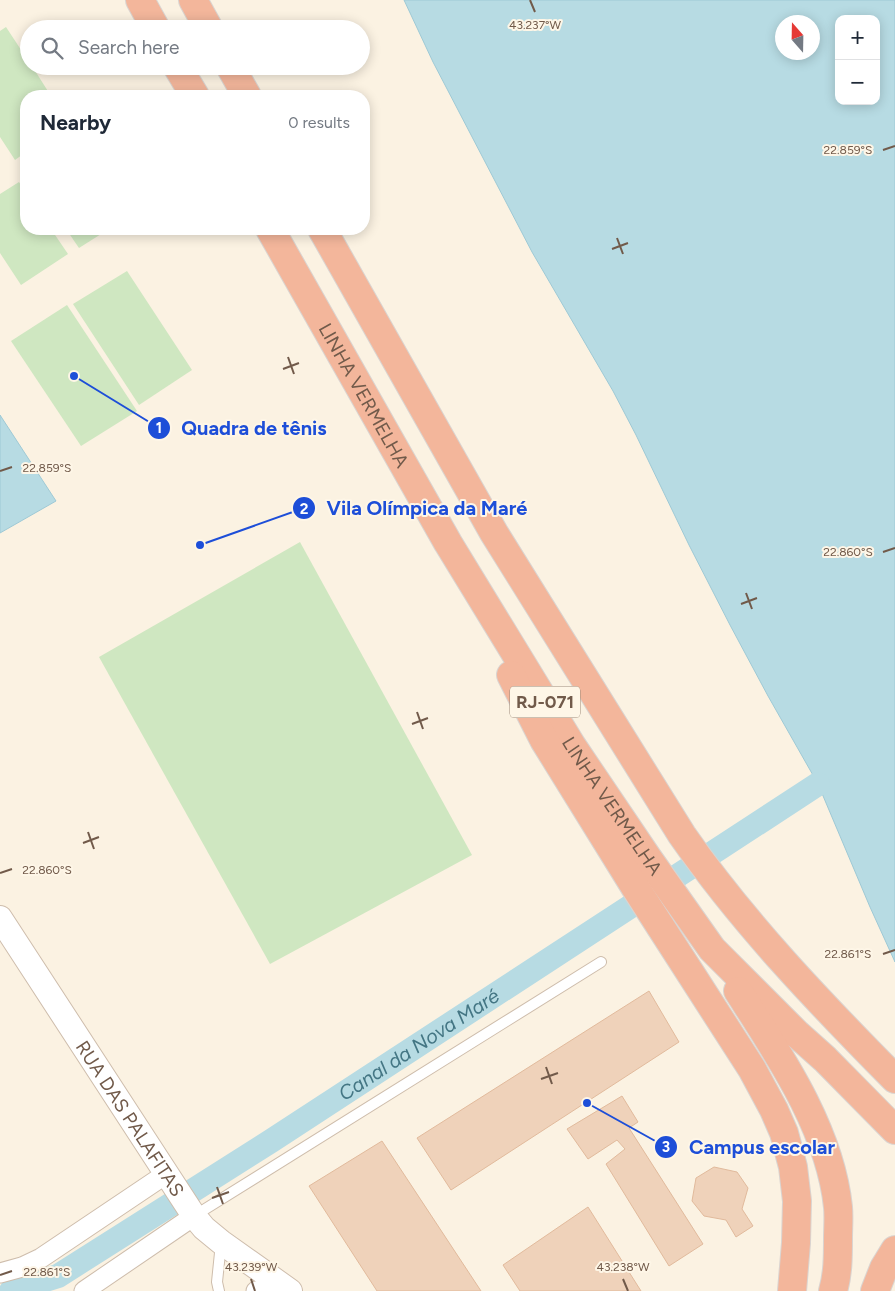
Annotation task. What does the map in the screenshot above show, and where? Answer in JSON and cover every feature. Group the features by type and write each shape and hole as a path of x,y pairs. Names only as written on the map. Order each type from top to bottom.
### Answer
{"highway":[{"path":"140,0 151,20"},
{"path":"193,0 204,20"},
{"path":"183,75 192,90"},
{"path":"235,75 244,90"},
{"name":"LINHA VERMELHA","path":"273,235 448,543 572,746 647,857 712,949 895,1130"},
{"name":"RJ-071","path":"325,235 494,533 682,835 711,876 782,963 895,1079"},
{"path":"448,543 544,740 635,887 752,1069 774,1110 784,1133 793,1167 797,1201 792,1291"},
{"path":"712,949 795,1083 822,1145 838,1207 838,1256 833,1291"},
{"path":"875,1291 884,1268 895,1250"}],"street":[{"name":"RUA DAS PALAFITAS","path":"0,918 190,1211 204,1228 221,1242 286,1288"},
{"path":"0,1273 41,1258 170,1179"},
{"path":"84,1291 190,1211"},
{"path":"256,1291 286,1288"}],"lane":[{"path":"190,1211 600,962"},
{"path":"219,1291 217,1282 221,1242"}],"green space":[{"path":"6,27 20,48 20,75 38,75 47,90 20,90 20,156 15,160 0,137 0,31"},
{"path":"19,182 20,235 55,235 68,254 21,285 0,253 0,194"},
{"path":"70,235 100,235 79,248"},
{"path":"127,271 192,370 139,405 73,304"},
{"path":"67,305 137,411 81,446 11,341"},
{"path":"300,542 472,855 270,964 99,657"}],"water":[{"path":"404,0 895,0 895,962 818,784 730,625 613,391 532,252 433,62"},
{"path":"0,415 56,501 0,533"}],"building":[{"path":"649,991 679,1042 451,1190 417,1138"},
{"path":"622,1096 638,1122 629,1128 703,1244 669,1266 606,1164 625,1149 617,1140 588,1159 567,1129"},
{"path":"382,1141 481,1291 377,1291 309,1186"},
{"path":"714,1167 737,1172 748,1188 742,1209 753,1226 736,1237 726,1220 704,1216 692,1201 696,1178"},
{"path":"588,1207 641,1291 520,1291 503,1265"}],"waterway":[{"name":"Canal da Nova Maré","path":"11,1291 58,1276 271,1141 818,784"}],"place":[{"name":"Quadra de tênis","path":"74,376"},
{"name":"Vila Olímpica da Maré","path":"200,545"},
{"name":"Campus escolar","path":"587,1103"}]}
